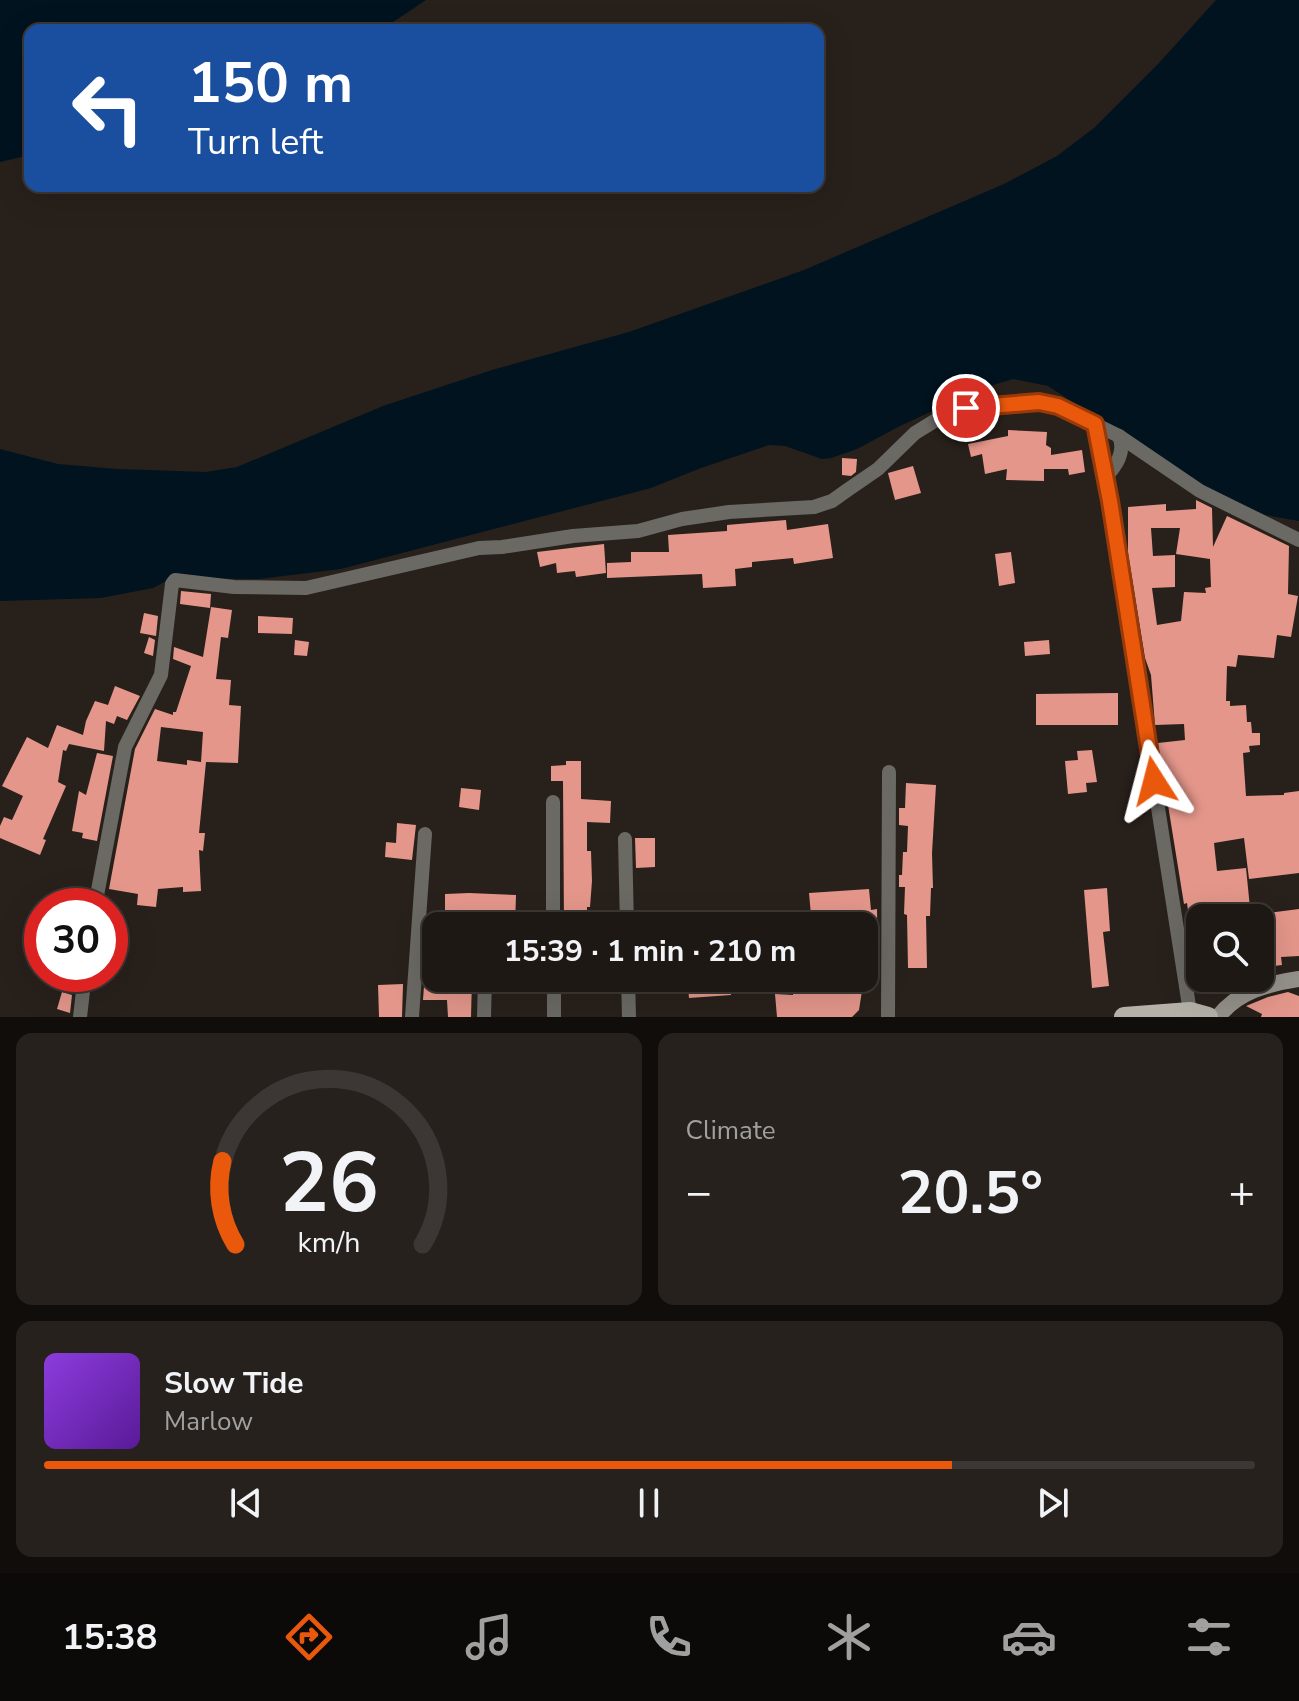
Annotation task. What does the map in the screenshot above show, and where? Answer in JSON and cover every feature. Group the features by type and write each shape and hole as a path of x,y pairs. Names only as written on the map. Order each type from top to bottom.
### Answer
{"main road":[{"path":"1124,1017 1199,1014"}],"street":[{"path":"98,888 125,747 161,675 174,580 234,587 306,588 479,548 626,533 682,519 729,512 814,507 832,501 878,469 915,433 941,417 966,408 1039,402 1058,406 1119,436 1200,491 1299,540"},
{"path":"1095,424 1199,1014"},
{"path":"1105,478 1121,451 1119,436"},
{"path":"888,1017 889,772"},
{"path":"553,802 553,912"},
{"path":"412,1017 425,834"},
{"path":"625,839 627,912"},
{"path":"1218,1017 1229,1002 1246,993 1274,983 1299,979"},
{"path":"80,1017 83,992"},
{"path":"484,1017 485,992"},
{"path":"554,992 554,1017"},
{"path":"628,992 629,1017"}],"water":[{"path":"0,0 426,0 390,24 24,24 24,156 0,162"},
{"path":"1216,0 1299,0 1299,521 1265,515 1204,487 1048,386 1013,379 980,389 857,449 831,458 822,459 785,446 769,445 651,488 341,569 259,579 172,578 153,588 101,598 0,601 0,449 58,464 117,469 206,472 237,467 383,406 492,370 629,332 804,270 1004,184 1057,156 1094,128"}],"building":[{"path":"1008,430 1047,432 1046,445 1051,448 1051,455 1082,450 1085,472 1069,475 1068,469 1044,469 1044,481 1006,480 1007,469 985,474 982,454 971,457 968,444 1008,436"},
{"path":"842,458 857,459 856,472 851,476 842,475"},
{"path":"913,466 921,493 895,500 888,473"},
{"path":"1196,500 1212,508 1213,547 1227,516 1289,546 1288,594 1298,596 1291,637 1277,635 1274,658 1238,655 1236,667 1227,666 1226,701 1230,701 1230,706 1246,705 1247,722 1251,722 1252,733 1260,733 1260,745 1249,746 1250,752 1243,753 1246,796 1284,795 1299,791 1299,873 1249,879 1244,838 1214,843 1217,871 1246,868 1250,904 1184,904 1158,743 1185,740 1184,724 1155,725 1151,675 1145,658 1128,553 1128,507 1166,504 1166,511 1196,509","holes":["1151,528 1180,528 1176,554 1210,559 1211,587 1205,588 1206,593 1184,592 1181,621 1157,625 1152,588 1175,587 1175,555 1153,556"]},
{"path":"786,520 787,530 828,524 833,558 794,564 793,558 752,562 752,567 735,569 736,586 703,588 702,574 607,578 607,563 631,562 631,552 669,552 668,535 727,531 727,525"},
{"path":"604,544 606,573 576,577 575,571 557,573 556,563 540,567 537,552"},
{"path":"1011,552 1015,583 999,586 995,554"},
{"path":"181,591 211,594 210,608 180,604"},
{"path":"211,607 232,610 228,638 221,637 216,679 231,680 229,705 241,706 238,763 206,762 199,833 205,833 203,851 199,850 201,891 183,892 183,887 158,889 156,907 137,905 138,894 128,892 128,888 109,888 135,749 155,709 173,715 176,712 191,666 173,659 174,647 203,657","holes":["161,727 203,732 201,762 187,760 187,765 157,761"]},
{"path":"144,613 158,616 156,636 140,633"},
{"path":"258,616 293,618 292,634 258,633"},
{"path":"149,637 155,640 153,656 144,653"},
{"path":"295,640 309,642 307,656 294,655"},
{"path":"1049,640 1050,654 1025,656 1024,642"},
{"path":"115,686 140,696 127,720 117,716 114,724 106,721 104,751 69,744 66,751 63,750 58,782 66,786 43,839 46,840 40,855 0,838 4,817 12,820 23,796 2,786 27,737 48,748 57,725 83,735 95,701 108,705"},
{"path":"1118,693 1118,725 1036,725 1036,694"},
{"path":"1092,750 1097,782 1086,783 1087,792 1068,794 1065,761 1078,760 1077,751"},
{"path":"97,753 113,756 97,841 82,838 83,833 72,831 79,791 86,795"},
{"path":"566,761 581,761 581,799 611,801 610,823 587,822 587,851 591,851 592,881 587,912 564,912 563,781 551,781 551,766 566,765"},
{"path":"906,783 936,785 933,888 930,916 926,916 927,968 908,968 905,887 899,887 903,852 907,852 908,826 899,825 899,808 905,808"},
{"path":"461,788 481,790 479,810 459,807"},
{"path":"397,823 416,825 412,860 385,857 386,842 396,843"},
{"path":"635,838 655,838 655,867 636,868"},
{"path":"1107,888 1110,931 1103,932 1109,986 1092,988 1084,890"},
{"path":"869,889 871,910 877,909 877,912 811,912 809,893"},
{"path":"445,894 516,895 515,912 445,912"},
{"path":"1299,909 1299,956 1281,957 1282,965 1274,966 1274,912"},
{"path":"403,984 402,1017 379,1017 378,985"},
{"path":"62,992 72,995 70,1013 57,1009"},
{"path":"424,992 472,992 471,1017 448,1017 447,1000 423,1000"},
{"path":"688,992 731,992 731,995 689,998"},
{"path":"793,992 862,992 859,1010 852,1017 777,1017 775,994 793,995"},
{"path":"1288,992 1299,996 1299,1017 1261,1017 1262,1014 1246,1006 1268,997"}],"route":[{"path":"966,408 1039,402 1058,406 1095,424 1154,781"}]}
